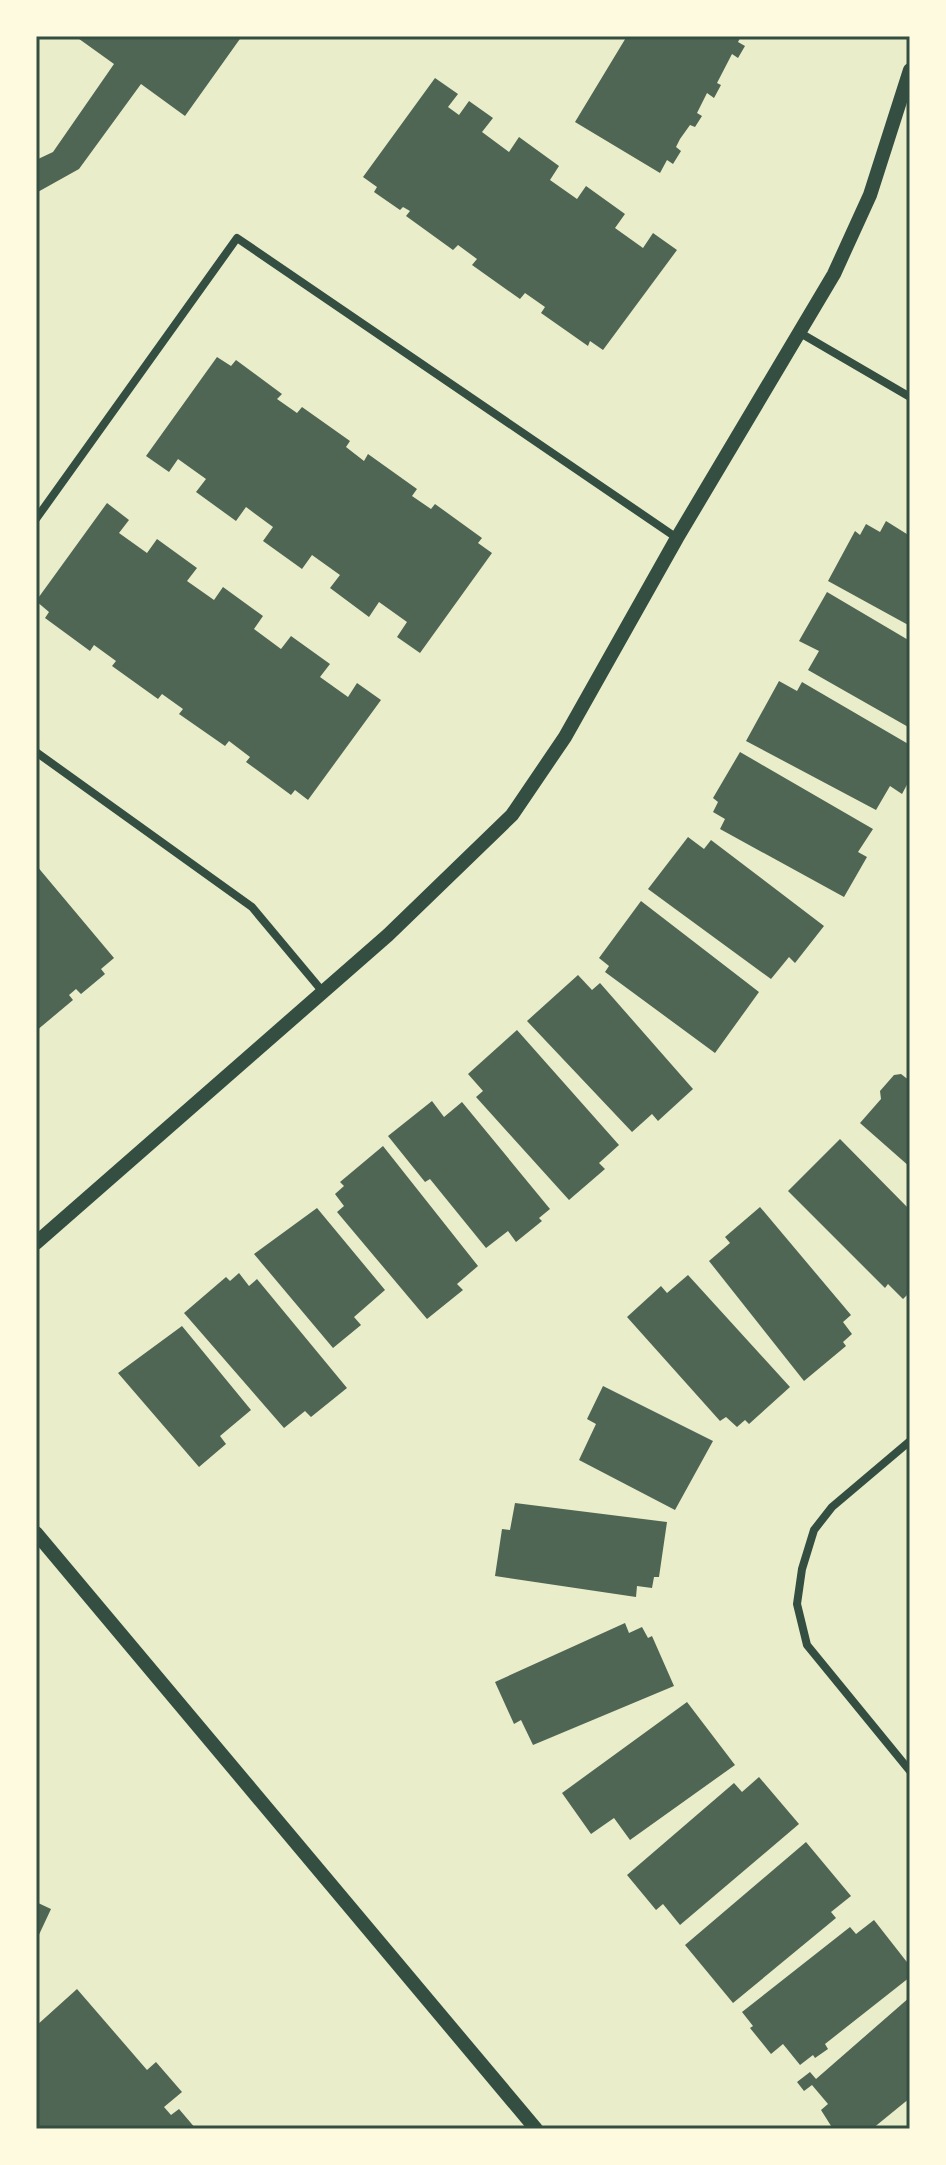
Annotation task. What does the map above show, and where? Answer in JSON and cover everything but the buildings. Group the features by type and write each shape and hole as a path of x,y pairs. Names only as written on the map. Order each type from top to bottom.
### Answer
{"street":[{"path":"36,1243 323,992 474,855 512,815 565,737 677,538 802,334 870,195 910,70"},
{"path":"36,519 237,238 677,538"},
{"path":"802,334 910,397"},
{"path":"36,752 252,907 323,992"},
{"path":"910,1441 832,1507 814,1530 802,1569 797,1604 807,1645 910,1771"},
{"path":"36,1533 536,2129"}]}
